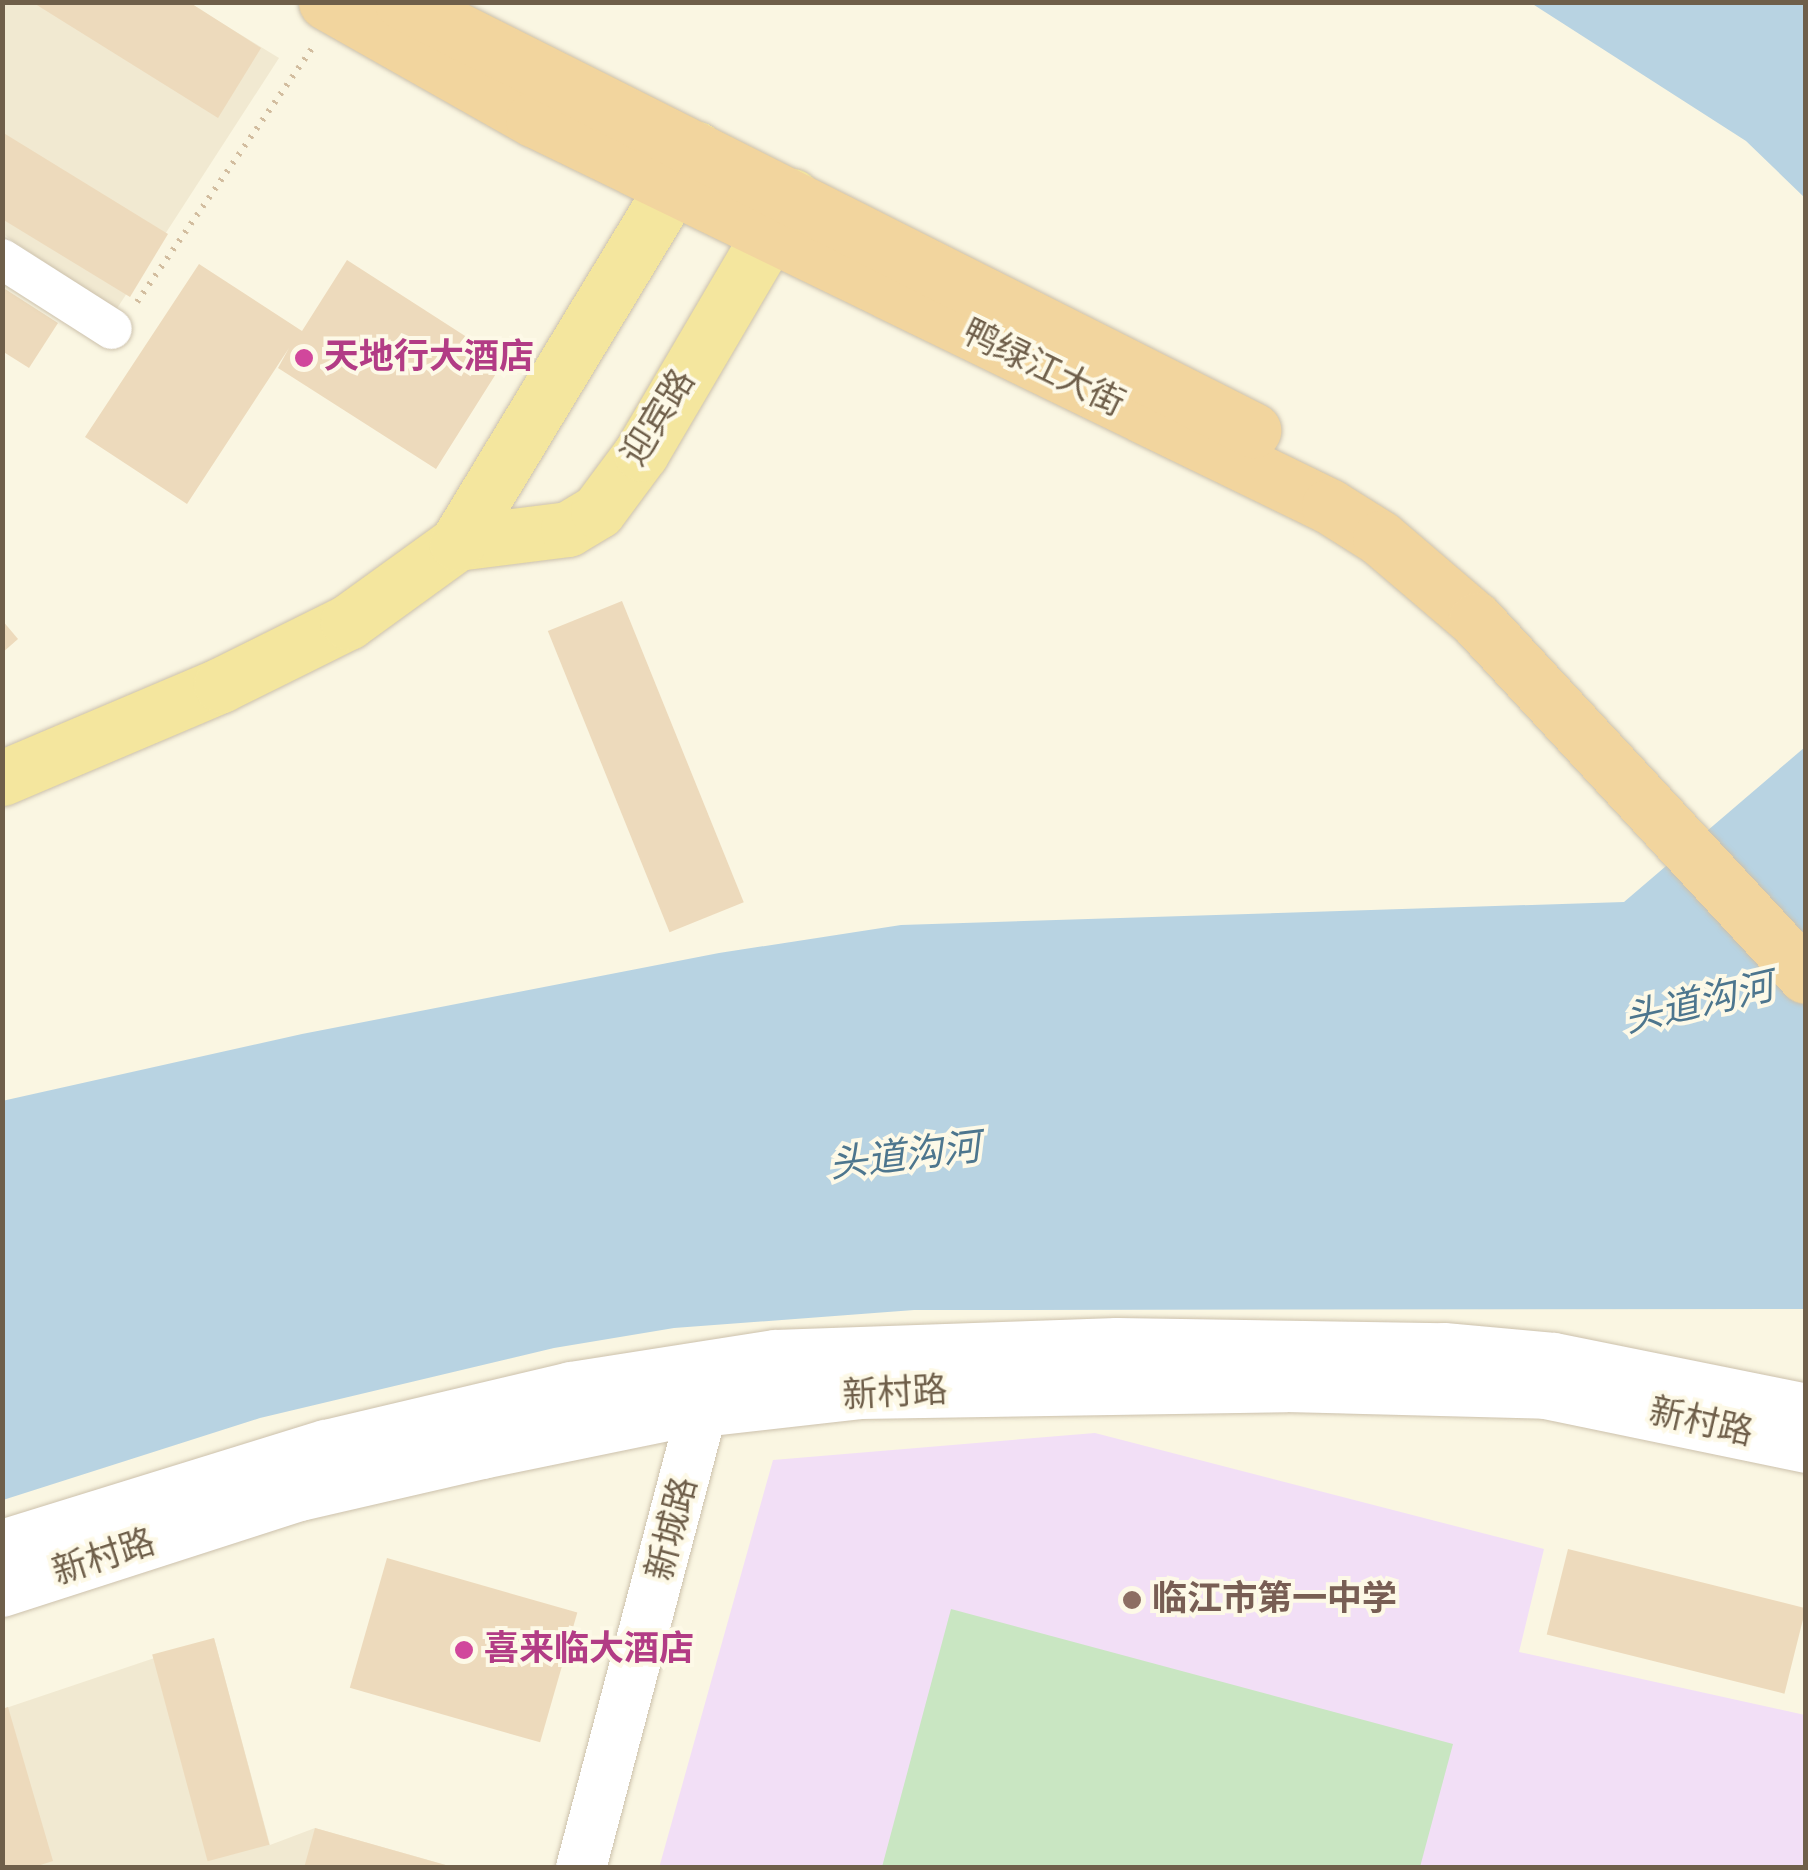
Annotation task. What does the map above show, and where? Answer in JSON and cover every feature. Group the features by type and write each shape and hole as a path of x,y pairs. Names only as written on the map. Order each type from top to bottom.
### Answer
{"highway":[{"name":"鸭绿江大街","path":"402,2 685,168 1288,449 1402,516 1698,830"},
{"name":"鸭绿江大街","path":"332,6 518,111 685,168"},
{"path":"1698,830 1806,924"},
{"path":"1698,830 1806,976"}],"main road":[{"name":"迎宾路","path":"2,778 221,685 348,622 456,543 685,168"},
{"name":"迎宾路","path":"456,543 568,529 598,511 640,453 781,215"}],"street":[{"path":"2,259 112,329"},
{"name":"新村路","path":"2,1545 326,1445 572,1387 712,1363 1117,1343 1444,1348 1554,1358 1806,1408"},
{"name":"新城路","path":"582,1868 704,1412 712,1363"},
{"name":"新村路","path":"2,1592 300,1496 704,1412 860,1394 1026,1388 1466,1392 1627,1406 1806,1448"}],"path":[{"path":"112,329 149,288 332,6"}],"shaded area":[{"path":"2,3 189,3 279,58 116,310 3,234"},
{"name":"临江市第一中学","path":"1095,1433 1544,1549 1519,1652 1805,1715 1805,1867 659,1868 773,1460"},
{"path":"214,1638 270,1845 315,1828 453,1867 3,1868 3,1709"}],"green space":[{"path":"951,1609 1453,1744 1420,1867 882,1867"}],"water":[{"path":"1531,3 1805,3 1805,198 1746,141"},
{"name":"头道沟河","path":"1805,747 1805,1309 914,1310 674,1328 554,1348 260,1418 3,1500 2,1101 302,1034 719,953 901,925 1624,902"}],"building":[{"path":"32,2 189,2 261,48 218,118"},
{"path":"2,132 168,234 130,297 2,219"},
{"path":"347,260 504,361 436,469 278,368 289,348 187,504 85,437 199,264 302,331"},
{"path":"2,287 58,323 29,368 2,351"},
{"path":"622,601 744,902 670,932 548,631"},
{"path":"2,620 18,639 2,653"},
{"path":"1568,1549 1806,1608 1784,1694 1547,1634"},
{"name":"喜来临大酒店","path":"387,1558 577,1613 540,1742 350,1688"},
{"path":"214,1638 269,1845 208,1861 152,1655"},
{"path":"8,1707 53,1861 31,1868 2,1868 2,1709"},
{"path":"315,1828 449,1866 449,1868 304,1868"}],"place":[{"name":"天地行大酒店","path":"304,358"},
{"name":"临江市第一中学","path":"1132,1600"},
{"name":"喜来临大酒店","path":"464,1650"}]}
